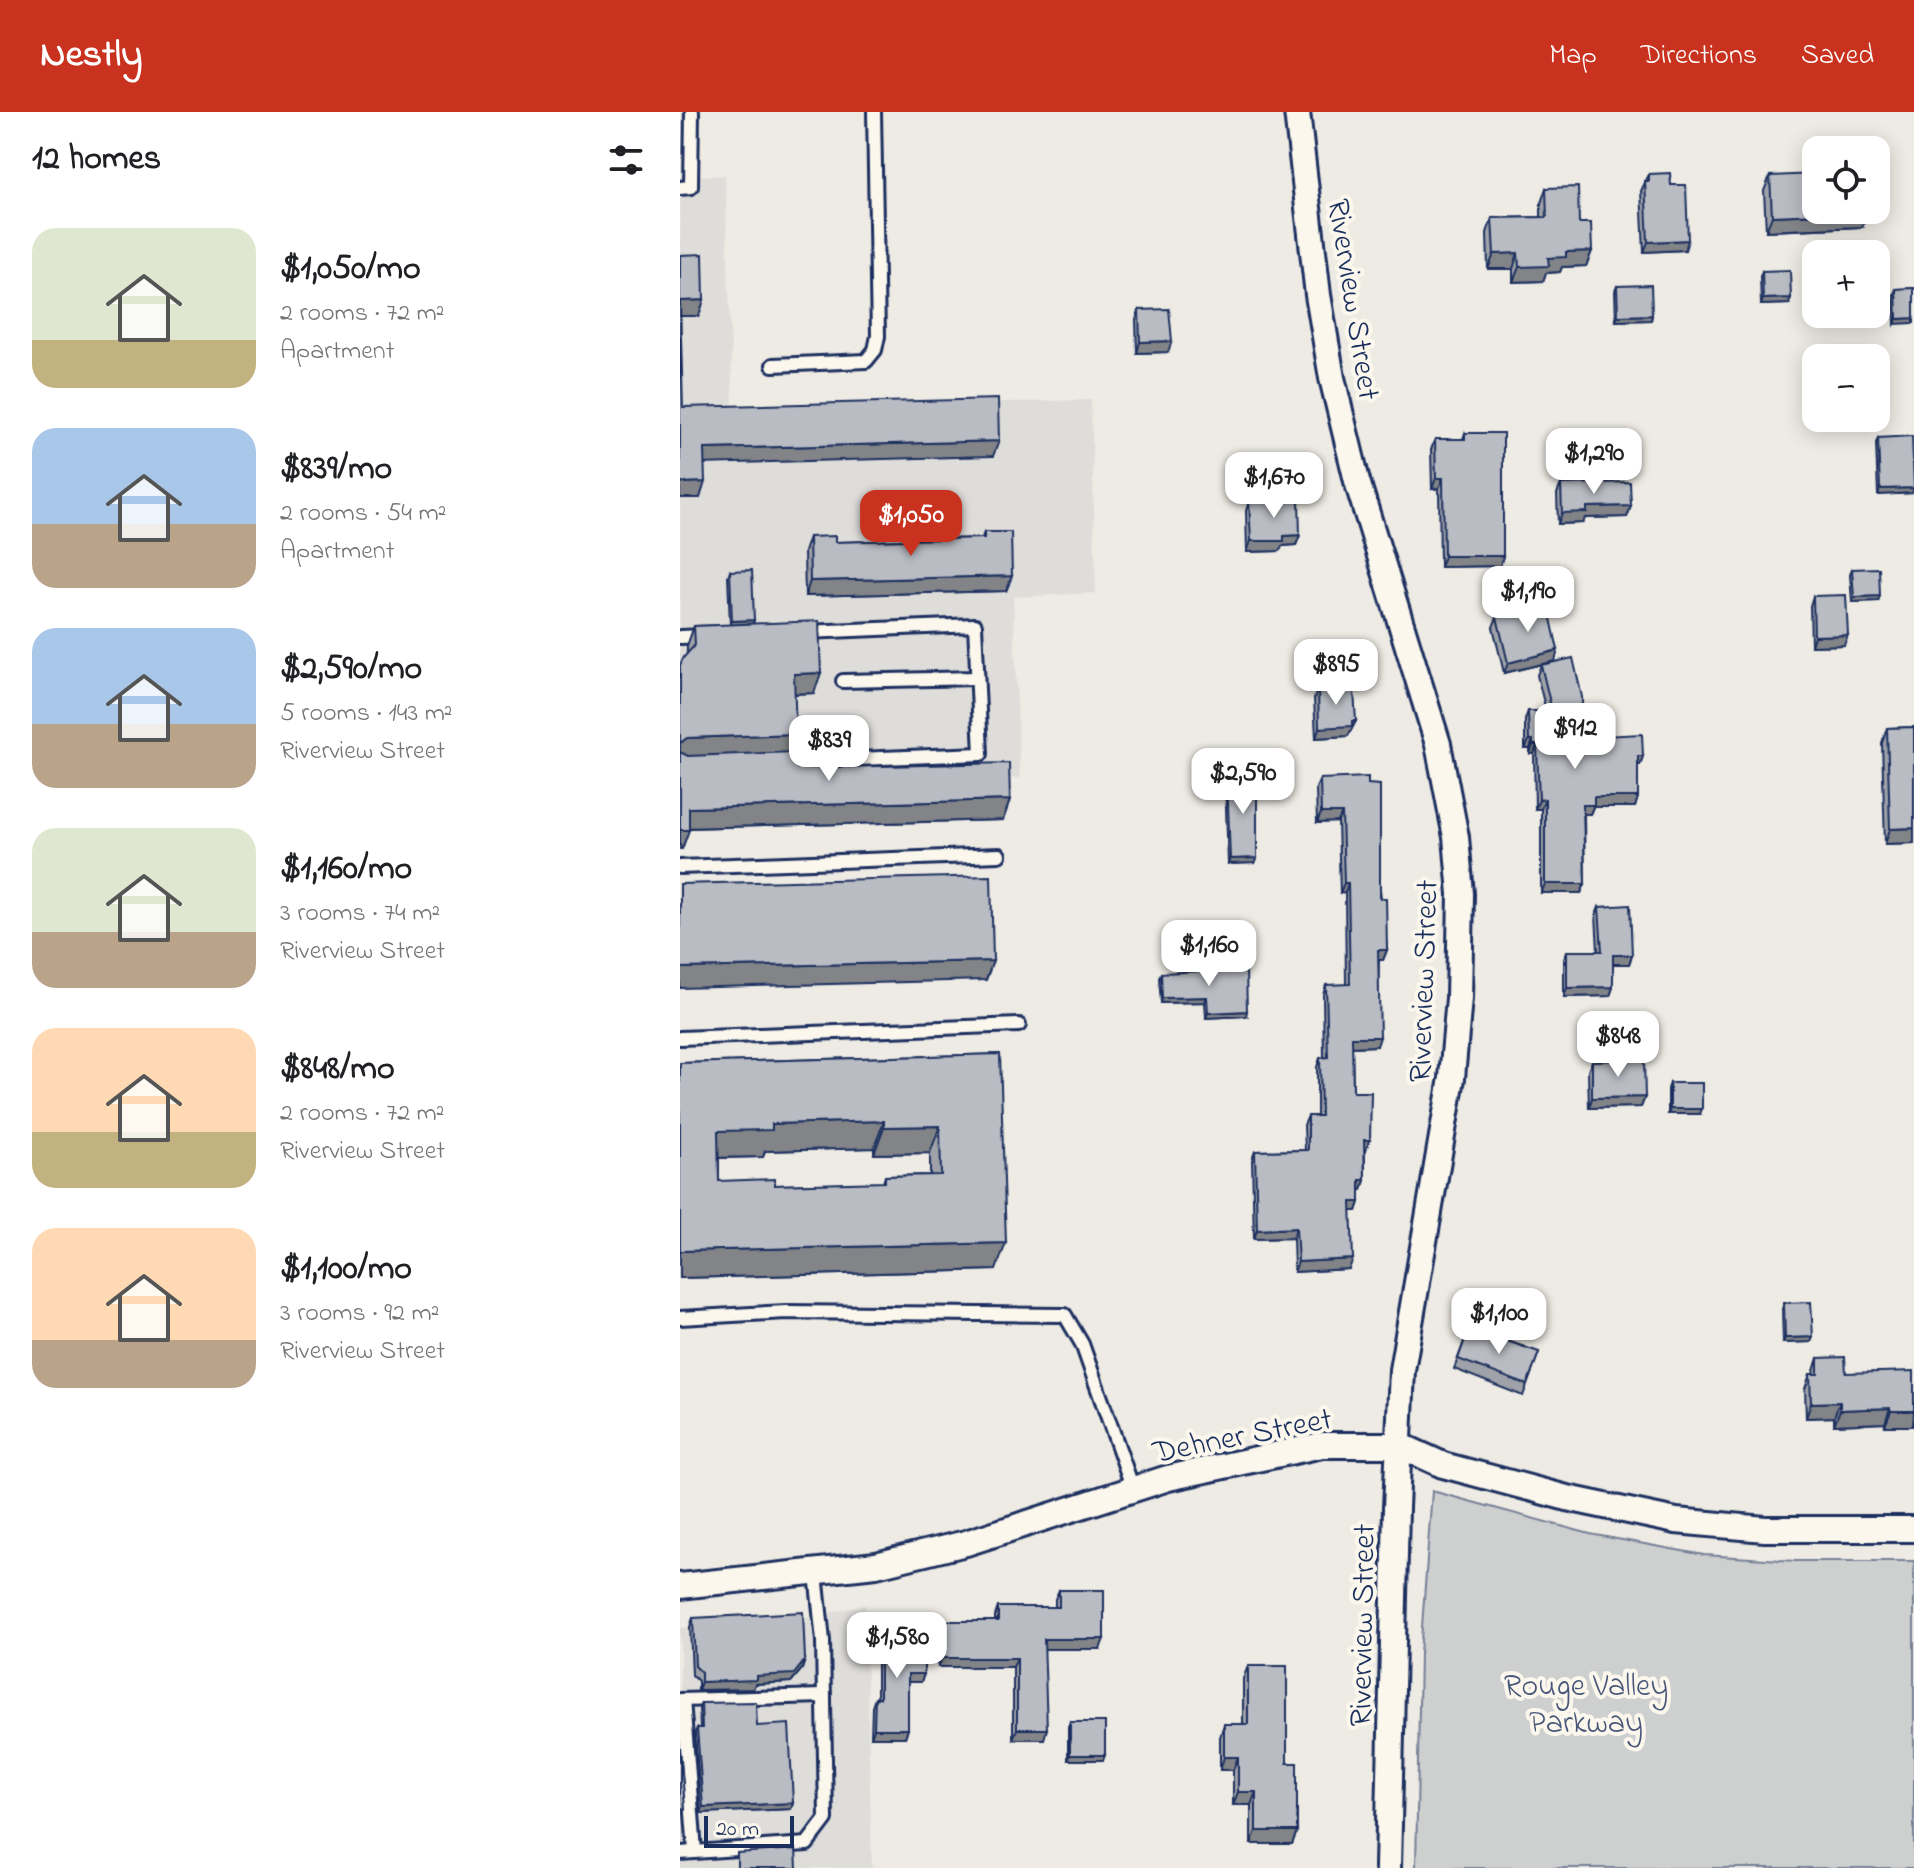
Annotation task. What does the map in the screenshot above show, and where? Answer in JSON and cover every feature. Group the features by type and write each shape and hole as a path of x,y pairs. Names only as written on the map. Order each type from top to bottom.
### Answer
{"street":[{"name":"Riverview Street","path":"1297,112 1318,295 1332,378 1357,481 1438,744 1456,837 1461,894 1459,998 1452,1078 1402,1370 1388,1868"},
{"name":"Dehner Street","path":"680,1586 876,1565 966,1543 1133,1489 1238,1461 1322,1445 1399,1445 1457,1469 1567,1498 1676,1521 1765,1529 1914,1529"}],"lane":[{"path":"680,188 691,187 692,112"},
{"path":"773,365 866,361 875,350 878,336 874,112"},
{"path":"775,762 981,754 975,625 789,633"},
{"path":"680,637 727,635"},
{"path":"843,681 977,678"},
{"path":"680,867 999,855"},
{"path":"680,1038 1019,1025"},
{"path":"680,1318 786,1312 1065,1315 1082,1344 1133,1489"},
{"path":"680,1853 807,1844 826,1819 823,1641 816,1573"},
{"path":"695,1851 681,1700 824,1696"}],"shaded area":[{"path":"725,175 733,409 1091,400 1096,593 1013,597 1020,778 680,787 680,177"},
{"path":"865,1605 872,1868 680,1868 680,1628 801,1619"}],"green space":[{"name":"Rouge Valley Parkway","path":"1432,1491 1590,1534 1704,1555 1796,1561 1914,1561 1914,1868 1416,1868 1420,1654"}],"building":[{"path":"1670,173 1671,185 1686,185 1688,240 1648,242 1645,181 1649,181 1649,174"},
{"path":"1802,175 1802,215 1772,216 1770,176"},
{"path":"1578,187 1579,223 1591,223 1592,251 1566,252 1566,257 1548,258 1549,266 1519,267 1518,253 1494,254 1492,218 1547,217 1546,188"},
{"path":"703,254 704,300 680,301 680,255"},
{"path":"1790,270 1791,298 1763,299 1762,271"},
{"path":"1651,285 1652,315 1618,316 1617,286"},
{"path":"1914,288 1914,318 1897,319 1896,289"},
{"path":"680,301 683,407 998,399 999,441 704,449 705,482 680,483"},
{"path":"1169,309 1172,341 1140,342 1139,310"},
{"path":"1465,433 1503,433 1503,556 1444,556 1443,478 1436,478 1435,439 1465,439"},
{"path":"1912,436 1914,488 1880,489 1878,438"},
{"path":"1630,482 1631,506 1587,507 1587,512 1562,513 1561,484"},
{"path":"1299,500 1300,535 1284,536 1284,541 1251,541 1249,501"},
{"path":"984,532 1011,532 1012,576 810,581 809,537 835,536 835,542 984,538"},
{"path":"1879,568 1880,596 1854,597 1852,569"},
{"path":"752,570 754,620 732,621 730,571"},
{"path":"1846,595 1848,635 1814,636 1813,596"},
{"path":"1548,605 1558,650 1508,663 1497,617"},
{"path":"819,621 821,673 794,674 796,734 687,738 680,743 680,665 695,645 694,626"},
{"path":"1573,658 1582,697 1582,737 1642,734 1643,756 1638,756 1638,797 1594,797 1594,805 1583,805 1585,884 1545,884 1545,799 1539,800 1537,745 1529,740 1528,711 1552,711 1541,665"},
{"path":"1350,687 1350,691 1354,691 1356,721 1352,721 1352,726 1319,728 1318,688"},
{"path":"1914,727 1914,828 1890,829 1887,728"},
{"path":"680,752 688,756 796,752 797,768 1009,763 1010,800 689,808 689,830 680,830"},
{"path":"1257,775 1257,858 1230,859 1227,776"},
{"path":"1368,777 1368,784 1380,785 1380,898 1386,898 1387,950 1378,950 1380,1037 1352,1037 1353,1092 1371,1092 1370,1140 1364,1140 1365,1180 1360,1180 1360,1202 1351,1202 1353,1259 1298,1262 1296,1228 1257,1230 1255,1151 1308,1150 1308,1116 1321,1116 1320,1058 1328,1057 1326,985 1350,984 1348,883 1344,883 1342,813 1321,813 1320,779"},
{"path":"991,876 993,961 680,968 680,884"},
{"path":"1630,905 1632,955 1613,955 1613,987 1567,988 1567,951 1602,951 1599,907"},
{"path":"1246,969 1247,1011 1208,1013 1207,997 1162,998 1161,973"},
{"path":"1000,1054 1006,1243 680,1251 680,1063","holes":["884,1121 884,1127 940,1126 941,1175 885,1176 885,1182 775,1185 775,1179 719,1181 718,1131 772,1130 772,1124"]},
{"path":"1644,1059 1645,1097 1592,1098 1592,1061"},
{"path":"1670,1083 1702,1083 1702,1109 1670,1109"},
{"path":"1811,1302 1813,1337 1785,1338 1784,1303"},
{"path":"1469,1328 1539,1352 1527,1385 1458,1359"},
{"path":"1845,1357 1846,1373 1914,1371 1914,1411 1891,1411 1890,1408 1840,1410 1840,1402 1811,1403 1810,1374 1818,1374 1818,1358"},
{"path":"1059,1590 1104,1590 1104,1639 1044,1639 1047,1729 1017,1729 1017,1658 942,1658 942,1621 998,1621 998,1607 1059,1607"},
{"path":"803,1612 805,1660 794,1674 756,1676 756,1680 701,1682 701,1672 695,1666 693,1618"},
{"path":"880,1637 924,1637 924,1674 908,1674 908,1729 874,1729 875,1698 880,1698"},
{"path":"1248,1666 1287,1666 1287,1763 1297,1763 1297,1831 1256,1831 1256,1792 1238,1792 1238,1757 1224,1757 1224,1724 1248,1724"},
{"path":"756,1702 757,1726 789,1724 793,1803 703,1807 697,1728 702,1728 701,1703"},
{"path":"1070,1722 1105,1722 1105,1755 1070,1755"},
{"path":"680,1747 685,1808 680,1809"},
{"path":"796,1849 797,1868 737,1868 737,1853"}]}
